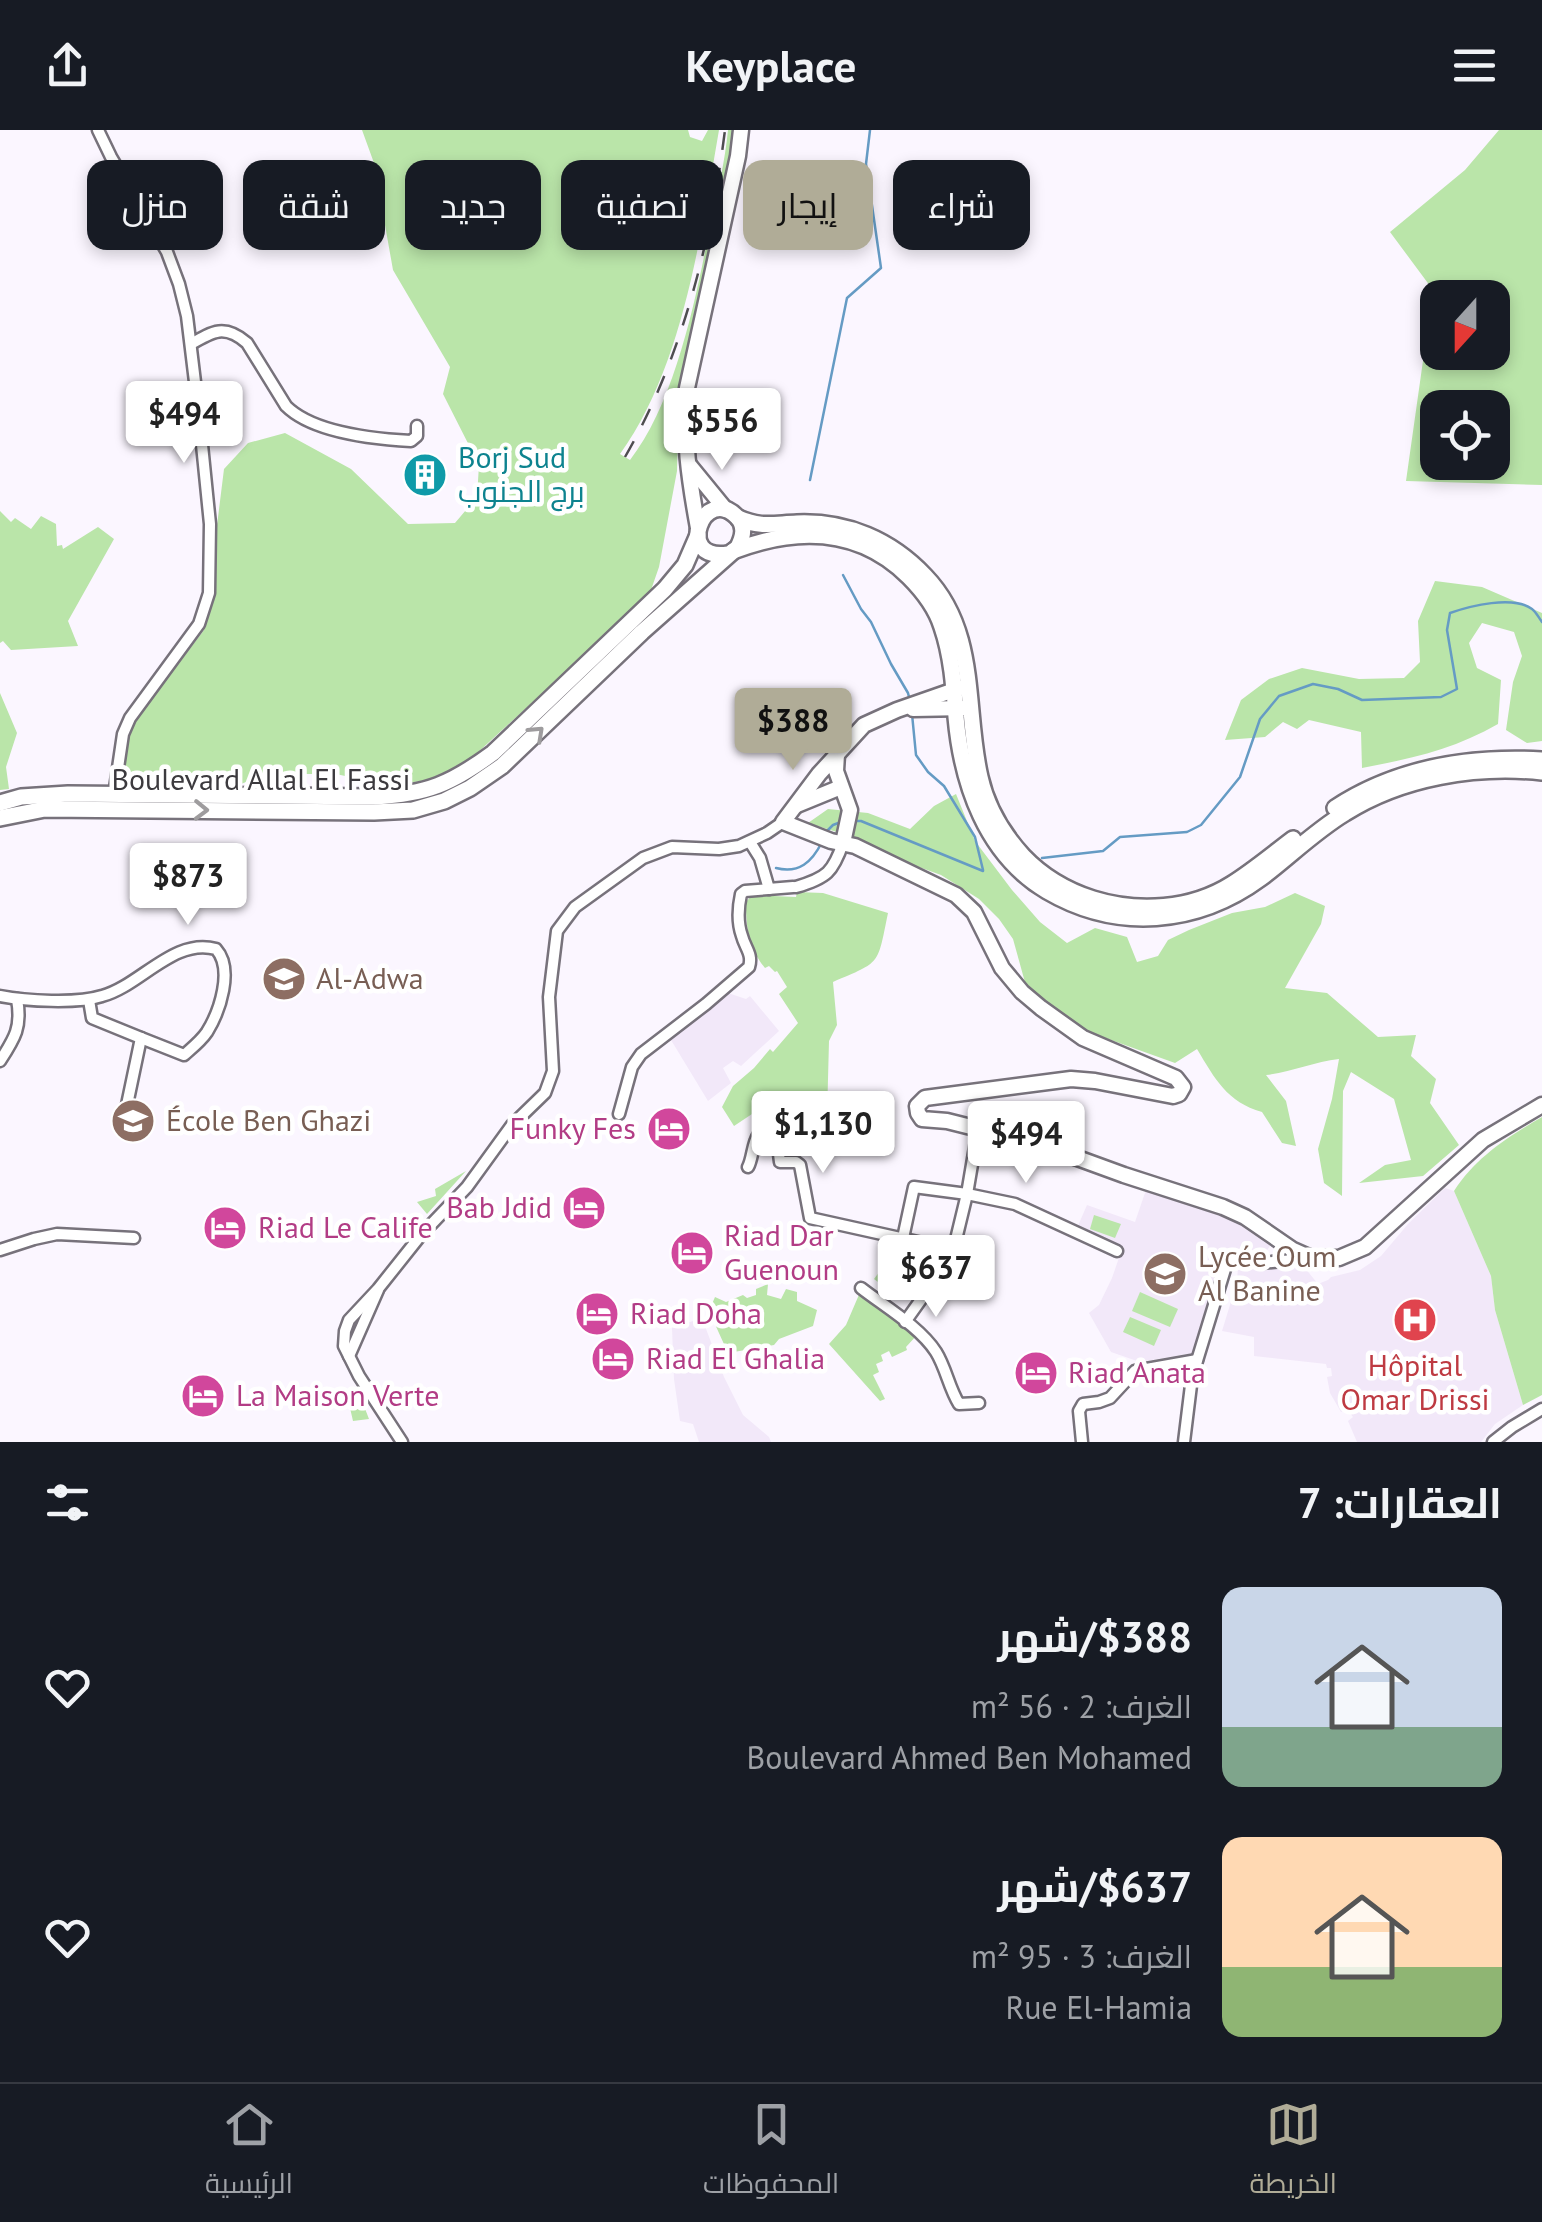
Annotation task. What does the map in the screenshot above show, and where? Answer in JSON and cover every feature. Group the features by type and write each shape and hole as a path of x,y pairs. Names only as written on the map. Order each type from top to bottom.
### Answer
{"main road":[{"path":"687,461 743,529 731,552 715,554 703,548 687,461 684,425 687,388 741,130"},
{"path":"698,531 708,513 732,514"},
{"name":"Boulevard Allal El Fassi","path":"732,514 760,526 837,526 867,535 898,552 928,579 955,621 967,782 983,822 1021,872 1060,898 1104,914 1154,918 1238,893 1356,794 1418,771 1504,759 1542,760"},
{"name":"Boulevard Allal El Fassi","path":"0,803 44,795 375,796 436,787 492,754 666,590 684,565 698,531"},
{"name":"Boulevard Allal El Fassi","path":"0,818 45,809 394,812 429,806 456,796 502,766 731,552 761,540 797,535 834,537 862,545 905,573 936,610 962,688"},
{"path":"962,688 864,724 783,822 814,834 840,838 956,895 974,912 1002,968 1040,1008 1083,1038 1182,1084 1181,1092 1173,1096 1095,1081 1058,1080 925,1098 918,1113 926,1120 947,1122 977,1136 1039,1144 1233,1211 1305,1256 1333,1259 1365,1247 1483,1140 1542,1105"},
{"path":"897,710 964,707"},
{"path":"837,754 836,770 850,810 840,838"},
{"name":"Boulevard Allal El Fassi","path":"1307,834 1362,804 1425,780 1495,770 1542,772"},
{"path":"797,804 842,788"}],"street":[{"path":"98,130 166,252 179,284 191,344 210,524 209,593 200,624 130,718 114,794"},
{"path":"191,344 216,331 240,337 286,406 312,423 362,435 411,440 417,436 417,426"},
{"path":"402,1442 369,1394 343,1341 349,1322 421,1235 468,1186 512,1125 539,1100 552,1080 549,997 556,935 566,916 654,852 681,846 728,848 750,842 783,822"},
{"path":"618,1114 632,1067 641,1054 749,967 751,959 738,916 739,899 745,891 795,887 816,881 832,870 840,838"},
{"path":"750,842 770,889"},
{"path":"0,996 89,1000 108,995 193,947 216,949 225,962 219,1001 205,1035 184,1055 92,1018 89,1000"},
{"path":"0,1061 19,1027 17,999"},
{"path":"124,1119 140,1038"},
{"path":"748,1167 758,1134 775,1131 785,1142 780,1162 800,1165 810,1218 954,1250"},
{"path":"905,1322 954,1250 977,1136"},
{"path":"903,1238 914,1188 1015,1204 1117,1251"},
{"path":"0,1250 57,1234 134,1238"},
{"path":"1184,1442 1196,1360 1227,1262 1237,1258 1255,1262 1305,1256"},
{"path":"861,1288 927,1338 957,1401 963,1405 979,1403"},
{"path":"349,1356 378,1290"},
{"path":"349,1322 361,1320 362,1328"},
{"path":"1082,1442 1079,1410 1083,1404 1110,1398 1135,1371 1196,1360"},
{"path":"1493,1442 1542,1409"}],"shaded area":[{"path":"728,993 746,999 750,996 779,1031 741,1066 733,1061 723,1068 731,1083 708,1101 671,1040"},
{"name":"Hôpital Omar Drissi","path":"1445,1188 1454,1191 1491,1276 1495,1310 1523,1405 1495,1424 1481,1442 1357,1442 1348,1421 1353,1417 1347,1409 1341,1412 1330,1393 1327,1377 1332,1376 1331,1368 1326,1364 1254,1356 1254,1337 1222,1331 1238,1266 1247,1269 1249,1263 1305,1268 1318,1284 1360,1270 1381,1256"},
{"name":"Lycée Oum Al Banine","path":"1146,1190 1231,1215 1271,1244 1261,1260 1223,1251 1193,1353 1140,1362 1111,1352 1089,1313 1099,1305 1122,1249 1077,1228 1087,1205 1135,1222"},
{"path":"702,1318 743,1415 771,1442 699,1442 693,1424 680,1421 672,1328"}],"green space":[{"path":"362,130 688,130 690,137 702,141 708,130 719,130 714,160 561,160 561,250 697,250 660,381 620,454 630,460 646,436 672,378 706,250 711,250 679,392 677,471 651,590 474,756 447,773 423,781 386,785 336,774 266,774 241,784 222,786 135,784 124,771 126,730 204,630 224,469 248,443 285,433 351,469 408,524 455,523 477,497 479,465 443,394 450,367 393,270 385,225 385,160 373,160"},
{"path":"728,130 734,130 723,193"},
{"path":"1499,130 1542,130 1542,485 1406,481 1422,370 1510,370 1510,280 1426,280 1390,232 1465,170"},
{"path":"0,511 11,522 15,518 31,529 41,516 56,524 57,546 62,545 63,549 98,527 114,539 68,621 78,646 11,650 3,641 0,643"},
{"path":"1435,581 1482,587 1542,613 1542,741 1527,743 1506,730 1513,682 1522,656 1514,632 1482,623 1469,643 1477,668 1501,680 1498,724 1482,733 1432,752 1362,768 1361,732 1309,720 1297,729 1283,722 1265,737 1225,740 1241,700 1269,679 1302,668 1359,679 1404,678 1420,662 1418,621"},
{"path":"0,693 17,733 6,767 9,789 0,790"},
{"path":"956,794 975,841 1040,922 1067,943 1095,928 1127,937 1137,962 1158,956 1168,940 1189,930 1232,913 1265,907 1295,893 1325,906 1321,924 1285,988 1327,993 1378,1037 1416,1035 1411,1056 1436,1079 1430,1103 1459,1145 1423,1176 1359,1183 1385,1165 1411,1160 1394,1099 1351,1072 1343,1091 1342,1196 1324,1183 1318,1149 1339,1059 1266,1075 1286,1101 1296,1146 1282,1143 1262,1112 1240,1102 1223,1088 1197,1049 1175,1063 1086,1031 1026,986 1013,939 979,899 941,875 894,858 859,839 808,823 828,809 868,813 910,829 934,806"},
{"path":"797,892 823,893 888,913 882,943 869,965 833,982 837,1025 829,1041 827,1117 812,1120 803,1110 785,1124 773,1120 761,1123 755,1112 734,1126 722,1107 733,1086 770,1049 773,1052 798,1023 779,994 787,987 777,971 765,968 755,952 746,902 752,895 796,897"},
{"path":"1542,1117 1542,1395 1523,1405 1495,1310 1491,1276 1454,1191 1483,1158"},
{"path":"466,1171 427,1214 417,1202 436,1196 435,1189"},
{"path":"1094,1215 1121,1224 1115,1238 1090,1229"},
{"path":"898,1247 921,1264 898,1297 874,1279"},
{"path":"768,1284 767,1295 781,1299 786,1289 797,1292 797,1301 817,1310 813,1326 779,1339 774,1345 728,1353 709,1311 715,1297 726,1302 743,1295 747,1298"},
{"path":"1246,1286 1276,1289 1275,1303 1244,1300"},
{"path":"861,1290 917,1335 907,1350 892,1357 889,1351 881,1355 883,1361 876,1364 879,1372 873,1375 885,1399 880,1401 829,1344 846,1325"},
{"path":"1140,1292 1178,1309 1170,1327 1132,1311"},
{"path":"1130,1317 1161,1330 1154,1346 1123,1332"},
{"path":"347,1395 366,1397 364,1406 369,1419 353,1421"}],"waterway":[{"path":"810,480 847,298 881,268 866,164 870,130"},
{"path":"843,575 910,701"},
{"path":"1042,858 1103,851 1120,837 1187,832 1201,825 1240,777 1260,719 1279,696 1313,684 1338,689 1362,700 1441,697 1457,689 1447,630 1450,613 1480,605 1514,603 1532,609 1542,622"},
{"path":"912,714 916,755 944,786 975,837 983,870"},
{"path":"854,821 983,871"},
{"path":"824,834 841,822"},
{"path":"776,868 804,865 822,842"}],"railway":[{"path":"625,457 663,380 691,298 725,130"}],"place":[{"name":"Borj Sud برج الجنوب","path":"425,475"},
{"name":"Al-Adwa","path":"284,979"},
{"name":"École Ben Ghazi","path":"133,1121"},
{"name":"Funky Fes","path":"669,1129"},
{"name":"Bab Jdid","path":"584,1208"},
{"name":"Riad Le Calife","path":"225,1228"},
{"name":"Riad Dar Guenoun","path":"692,1253"},
{"name":"Lycée Oum Al Banine","path":"1165,1274"},
{"name":"Riad Doha","path":"597,1314"},
{"name":"Hôpital Omar Drissi","path":"1415,1320"},
{"name":"Riad El Ghalia","path":"613,1359"},
{"name":"Riad Anata","path":"1036,1373"},
{"name":"La Maison Verte","path":"203,1396"}]}
